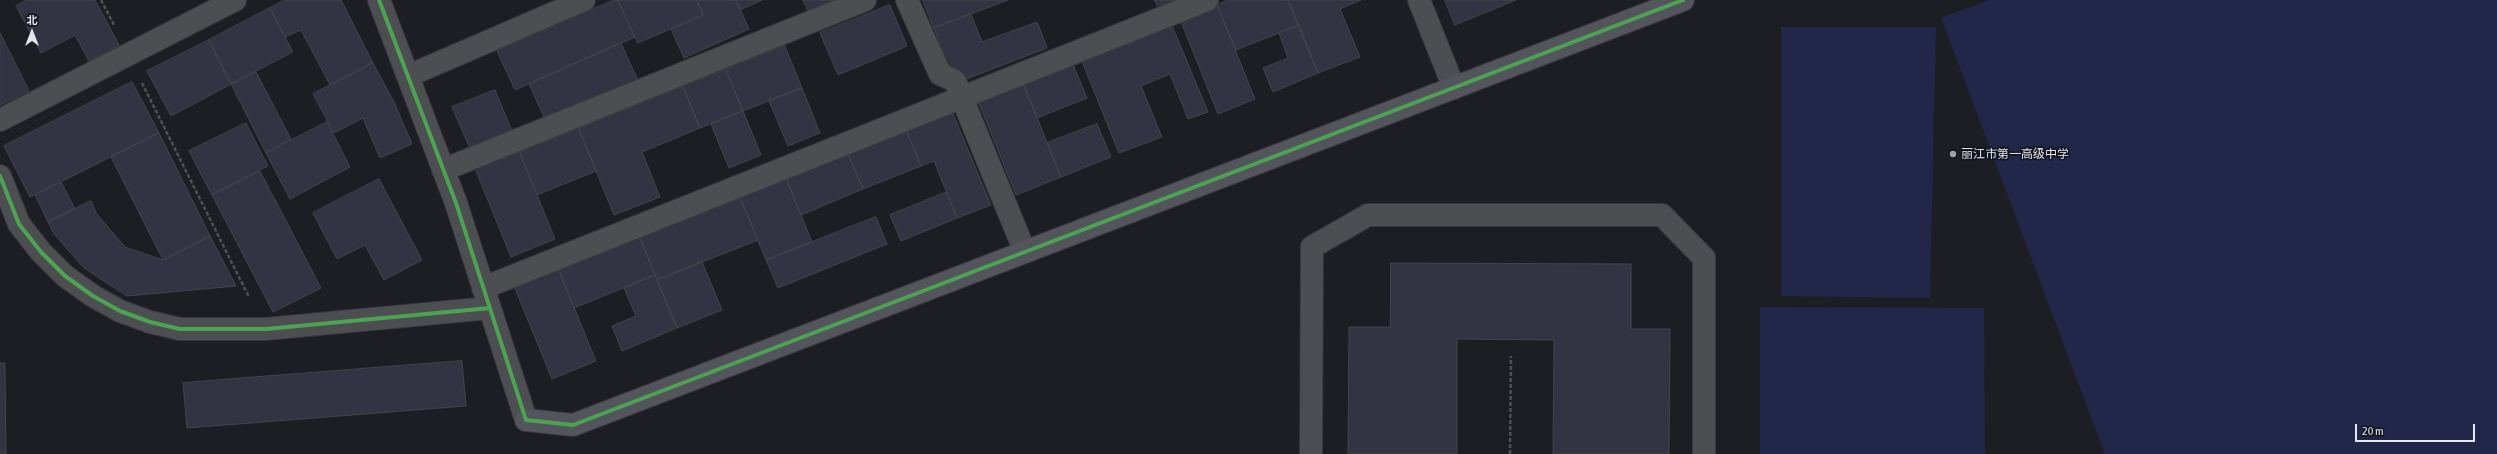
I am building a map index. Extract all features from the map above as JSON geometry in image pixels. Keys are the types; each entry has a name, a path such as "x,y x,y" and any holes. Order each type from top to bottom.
{"street":[{"path":"0,120 235,0"},
{"path":"378,0 443,170 487,298 526,420 573,425 1683,0"},
{"path":"408,76 584,0"},
{"path":"907,0 940,74 955,81 1025,252"},
{"path":"0,176 19,224 55,266 93,296 120,311 150,322 180,329 266,329 487,298 962,98 1207,0"},
{"path":"1420,0 1454,88"},
{"path":"443,170 854,2"},
{"path":"1311,454 1312,247 1368,214 1662,215 1704,258 1704,454"}],"path":[{"path":"101,0 266,329"},
{"path":"1510,454 1511,356"}],"shaded area":[{"path":"1989,0 2497,0 2497,454 2105,454 1941,18"},
{"path":"1781,27 1936,27 1930,298 1781,296"},
{"path":"1760,307 1984,308 1985,454 1760,454"}],"building":[{"path":"27,0 95,0 119,45 89,61 75,35 41,53 16,6"},
{"path":"285,0 341,0 373,63 330,85 301,30 285,37 270,8"},
{"path":"614,0 618,0 635,37 515,90 497,51"},
{"path":"618,0 697,0 703,15 638,43"},
{"path":"697,0 736,0 749,29 684,58 671,29 703,15"},
{"path":"736,0 762,0 740,10"},
{"path":"803,0 835,0 809,12"},
{"path":"923,0 1008,0 934,28"},
{"path":"1155,0 1177,0 1158,7"},
{"path":"1228,0 1288,0 1299,25 1236,50 1217,5"},
{"path":"1288,0 1361,0 1340,9 1360,57 1318,73"},
{"path":"1445,0 1516,0 1455,25"},
{"path":"890,5 907,46 838,75 820,33"},
{"path":"1217,5 1255,99 1218,114 1180,19"},
{"path":"270,8 293,52 231,84 209,40"},
{"path":"971,14 982,42 1037,22 1047,48 964,80 950,70 934,28"},
{"path":"1171,23 1208,112 1188,119 1170,74 1141,86 1162,137 1119,153 1081,59"},
{"path":"1299,25 1318,73 1273,92 1263,68 1288,58 1279,33"},
{"path":"0,33 29,91 0,105"},
{"path":"209,40 231,84 171,116 147,71"},
{"path":"621,43 640,85 548,126 529,84"},
{"path":"785,46 802,88 743,111 726,70"},
{"path":"1072,62 1087,98 1037,118 1023,83"},
{"path":"373,63 394,102 412,144 380,158 363,118 334,133 313,94"},
{"path":"726,70 743,111 700,128 683,87"},
{"path":"256,72 291,139 266,153 231,84"},
{"path":"132,82 159,133 30,197 4,146"},
{"path":"1023,83 1061,177 1016,195 978,101"},
{"path":"683,87 700,128 642,152 660,197 614,215 579,129"},
{"path":"802,88 820,133 788,146 769,101"},
{"path":"495,90 514,136 472,153 452,107"},
{"path":"951,109 991,205 957,218 934,161 921,166 905,127"},
{"path":"743,111 761,155 729,168 711,124"},
{"path":"327,122 350,167 290,199 266,153"},
{"path":"246,123 268,166 212,195 189,151"},
{"path":"1097,124 1111,157 1061,177 1047,143"},
{"path":"905,127 921,166 863,189 847,151"},
{"path":"579,129 596,171 537,195 520,153"},
{"path":"159,133 210,236 163,260 111,157"},
{"path":"847,151 863,189 801,215 785,176"},
{"path":"520,153 555,239 511,257 476,171"},
{"path":"260,171 321,288 273,312 212,195"},
{"path":"785,176 812,242 766,260 739,195"},
{"path":"379,179 422,260 384,280 365,245 337,259 313,213"},
{"path":"61,182 75,209 48,222 35,195"},
{"path":"947,192 957,218 901,241 890,215"},
{"path":"739,195 758,240 657,280 639,235"},
{"path":"91,201 96,213 125,247 163,260 210,236 236,286 127,296 84,268 54,234 48,222"},
{"path":"876,217 887,244 778,288 766,260"},
{"path":"639,235 655,275 574,308 558,268"},
{"path":"702,262 722,310 677,328 657,280"},
{"path":"1391,263 1631,264 1631,329 1670,329 1669,454 1553,454 1554,340 1457,339 1457,454 1348,454 1349,327 1390,327"},
{"path":"558,268 596,361 552,379 514,286"},
{"path":"655,275 677,328 622,351 612,326 636,316 624,288"},
{"path":"462,361 466,406 187,428 183,383"},
{"path":"0,363 5,363 6,454 0,454"}],"cycle path":[{"path":"379,0 456,203 526,420 573,425 1683,0"},
{"path":"0,176 19,224 41,252 65,276 93,296 120,311 150,322 180,329 266,329 490,308"}],"place":[{"name":"丽江市第一高级中学","path":"1953,154"}]}
